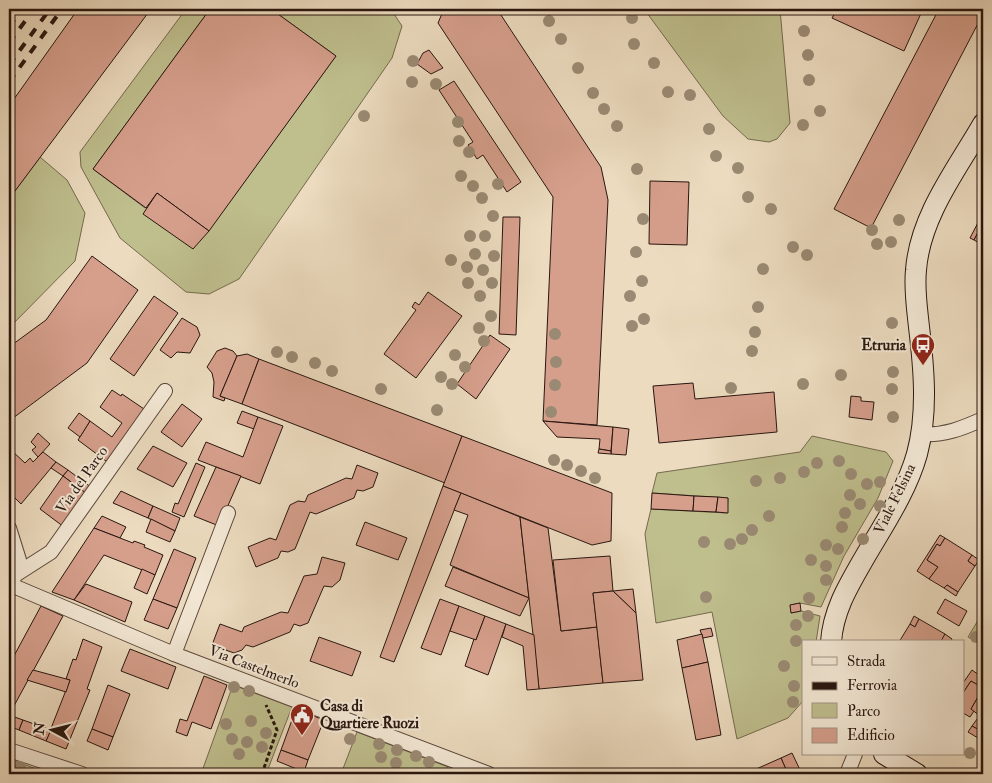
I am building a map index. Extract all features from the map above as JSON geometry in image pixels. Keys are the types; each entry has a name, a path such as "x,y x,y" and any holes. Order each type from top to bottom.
{"street":[{"name":"Viale Felsina","path":"831,640 834,619 844,594 897,502 911,471 921,434 924,402 923,366 915,287 919,251 927,222 983,124"},
{"name":"Via del Parco","path":"12,583 51,552 165,391"},
{"path":"921,434 934,435 946,433 983,419"},
{"path":"174,654 228,512"},
{"path":"9,528 19,560 12,583"},
{"name":"Via Castelmerlo","path":"12,583 174,654 489,774"},
{"path":"9,750 82,774"},
{"path":"847,774 854,756"},
{"path":"887,756 917,774"}],"path":[{"path":"255,685 277,730 262,774"}],"green space":[{"path":"186,9 210,9 93,169 145,208 157,193 209,230 336,56 271,9 386,9 392,11 402,26 392,58 239,279 209,294 186,292 120,238 81,167 80,152"},
{"path":"644,9 780,9 790,123 777,139 769,142 748,139 723,116"},
{"path":"40,157 67,180 85,213 75,261 9,328 9,199"},
{"path":"812,436 886,452 893,461 878,498 844,556 821,607 800,603 790,605 791,613 801,611 820,616 816,640 802,640 802,702 788,718 737,739 712,612 656,623 645,534 651,509 727,513 728,498 652,493 657,473 800,452"},
{"path":"983,612 983,646 968,637"},
{"path":"233,685 292,707 268,769 281,774 201,774"},
{"path":"357,732 448,767 446,774 341,774"},
{"path":"9,759 50,774 9,774"}],"building":[{"path":"78,9 151,9 9,199 9,106"},
{"path":"210,9 271,9 336,56 209,231 157,193 146,208 93,169"},
{"path":"444,9 497,9 601,167 608,200 597,425 543,421 553,197 438,23"},
{"path":"837,9 923,9 904,51 832,18"},
{"path":"939,9 983,9 983,14 871,228 834,209"},
{"path":"429,50 443,68 431,74 417,64 423,53"},
{"path":"454,81 521,182 507,192 483,155 477,159 468,145 473,142 439,90"},
{"path":"650,181 689,182 687,245 649,244"},
{"path":"157,193 209,231 193,249 143,214"},
{"path":"983,213 983,223 974,240 970,238"},
{"path":"503,217 520,217 516,335 499,334"},
{"path":"983,223 983,245 974,240"},
{"path":"92,256 138,290 87,363 9,421 9,347 46,320"},
{"path":"428,292 462,316 416,378 384,354 416,310 412,307 415,302 419,305"},
{"path":"154,296 178,313 134,376 110,359"},
{"path":"182,318 197,327 200,335 190,353 177,352 171,358 160,350"},
{"path":"490,335 510,349 476,399 457,384"},
{"path":"225,348 233,351 237,356 220,396 225,398 224,401 213,397 214,382 212,373 207,367 217,351"},
{"path":"247,354 259,359 242,404 220,396 237,356"},
{"path":"259,359 462,436 445,483 242,404"},
{"path":"693,383 695,399 774,392 777,432 659,443 653,386"},
{"path":"112,390 121,396 122,394 147,411 110,464 78,440 90,421 112,437 122,423 100,407"},
{"path":"851,396 861,397 861,401 874,402 872,420 849,417"},
{"path":"182,404 202,419 182,447 161,432"},
{"path":"242,411 258,417 254,429 237,423"},
{"path":"79,413 90,421 80,437 68,428"},
{"path":"258,417 283,426 260,484 198,460 206,442 243,457"},
{"path":"543,421 613,427 611,451 599,449 600,439 557,437"},
{"path":"613,427 629,429 626,455 611,454"},
{"path":"38,433 50,444 38,457 32,450 36,447 31,442"},
{"path":"462,436 612,493 611,541 592,545 443,486"},
{"path":"153,446 187,463 173,487 137,469"},
{"path":"599,449 611,451 611,454 598,453"},
{"path":"11,450 25,463 30,458 33,462 43,452 56,462 21,504 9,492 9,452"},
{"path":"56,462 68,470 63,476 51,468"},
{"path":"196,463 205,467 184,517 172,512 175,503 178,504"},
{"path":"357,465 378,473 373,487 363,491 357,490 354,498 316,514 310,512 295,549 288,552 281,551 278,558 256,567 248,547 270,538 276,540 290,505 298,501 305,502 308,495 346,478 352,479"},
{"path":"216,467 241,476 219,526 194,516"},
{"path":"68,470 92,488 87,494 63,476"},
{"path":"63,476 87,494 64,527 40,509"},
{"path":"443,486 461,493 394,662 380,657"},
{"path":"121,491 153,506 148,518 113,503"},
{"path":"461,493 520,517 529,598 450,565 468,515 454,510"},
{"path":"652,493 694,496 693,511 651,509"},
{"path":"694,496 718,497 716,512 693,511"},
{"path":"718,497 728,498 728,513 716,512"},
{"path":"153,506 180,518 175,531 148,518"},
{"path":"102,516 126,527 120,538 94,528"},
{"path":"520,517 548,528 561,631 597,627 603,683 539,689"},
{"path":"151,519 175,531 170,542 146,532"},
{"path":"365,522 407,538 398,560 356,545"},
{"path":"94,528 133,543 134,541 145,545 144,547 163,555 155,575 104,555 74,600 52,592"},
{"path":"940,535 945,538 940,546 937,544 927,560 938,567 929,579 917,571"},
{"path":"945,538 972,555 968,561 975,566 958,592 947,585 944,588 929,579 938,567 927,560 937,544 940,546"},
{"path":"174,549 196,558 177,608 153,599"},
{"path":"972,555 979,560 975,566 968,561"},
{"path":"610,556 613,591 593,593 597,627 561,631 553,560"},
{"path":"322,557 345,563 340,580 332,587 324,586 308,623 300,626 294,624 290,632 253,647 246,645 242,650 234,653 212,645 220,624 242,632 244,627 281,612 288,613 304,576 317,574"},
{"path":"453,567 529,598 520,616 445,586"},
{"path":"142,569 155,575 147,594 134,588"},
{"path":"86,584 132,602 125,622 74,600"},
{"path":"947,585 958,592 956,596 944,588"},
{"path":"633,589 636,613 613,591"},
{"path":"613,591 636,613 643,680 603,683 593,593"},
{"path":"153,599 177,608 168,629 144,620"},
{"path":"440,599 459,606 441,655 421,648"},
{"path":"945,599 967,611 959,626 937,613"},
{"path":"800,603 801,611 791,613 790,605"},
{"path":"41,606 63,616 9,715 9,665"},
{"path":"459,606 485,616 476,640 450,631"},
{"path":"485,616 506,624 488,675 465,666 474,639 476,640"},
{"path":"914,616 919,619 915,627 910,624"},
{"path":"919,619 945,634 943,640 900,640 910,624 915,627"},
{"path":"506,624 534,635 539,689 527,690 523,646 502,637"},
{"path":"711,628 713,636 703,638 700,630"},
{"path":"702,634 708,662 682,668 677,640"},
{"path":"945,634 952,639 952,640 942,640"},
{"path":"319,637 361,652 352,676 310,661"},
{"path":"83,639 102,647 87,689 90,690 66,749 46,741 70,680 66,679 73,659 76,660"},
{"path":"130,649 176,667 168,689 121,671"},
{"path":"708,662 721,735 696,740 682,668"},
{"path":"33,670 70,680 66,692 27,680"},
{"path":"972,670 983,678 983,688 971,681 964,692 964,682"},
{"path":"204,676 227,685 211,729 192,722 187,736 176,732 180,719 187,721"},
{"path":"971,681 983,688 971,709 974,711 970,717 964,714 964,692"},
{"path":"108,685 130,694 113,737 92,729"},
{"path":"978,697 983,700 983,711 980,716 971,709"},
{"path":"296,709 324,720 308,760 281,750"},
{"path":"983,711 983,732 972,726"},
{"path":"9,715 23,720 19,730 9,726"},
{"path":"23,720 51,730 46,741 19,730"},
{"path":"972,726 983,732 983,741 968,732"},
{"path":"92,729 113,737 108,750 87,741"},
{"path":"281,750 308,760 304,772 277,761"},
{"path":"792,753 802,774 788,774 781,758"},
{"path":"781,758 788,774 745,774"}],"railway":[{"path":"9,27 22,9"},
{"path":"9,43 34,9"},
{"path":"9,65 50,9"},
{"path":"9,82 62,9"}],"place":[{"name":"Etruria","path":"923,366"},
{"name":"Casa di Quartiere Ruozi","path":"302,736"}]}
